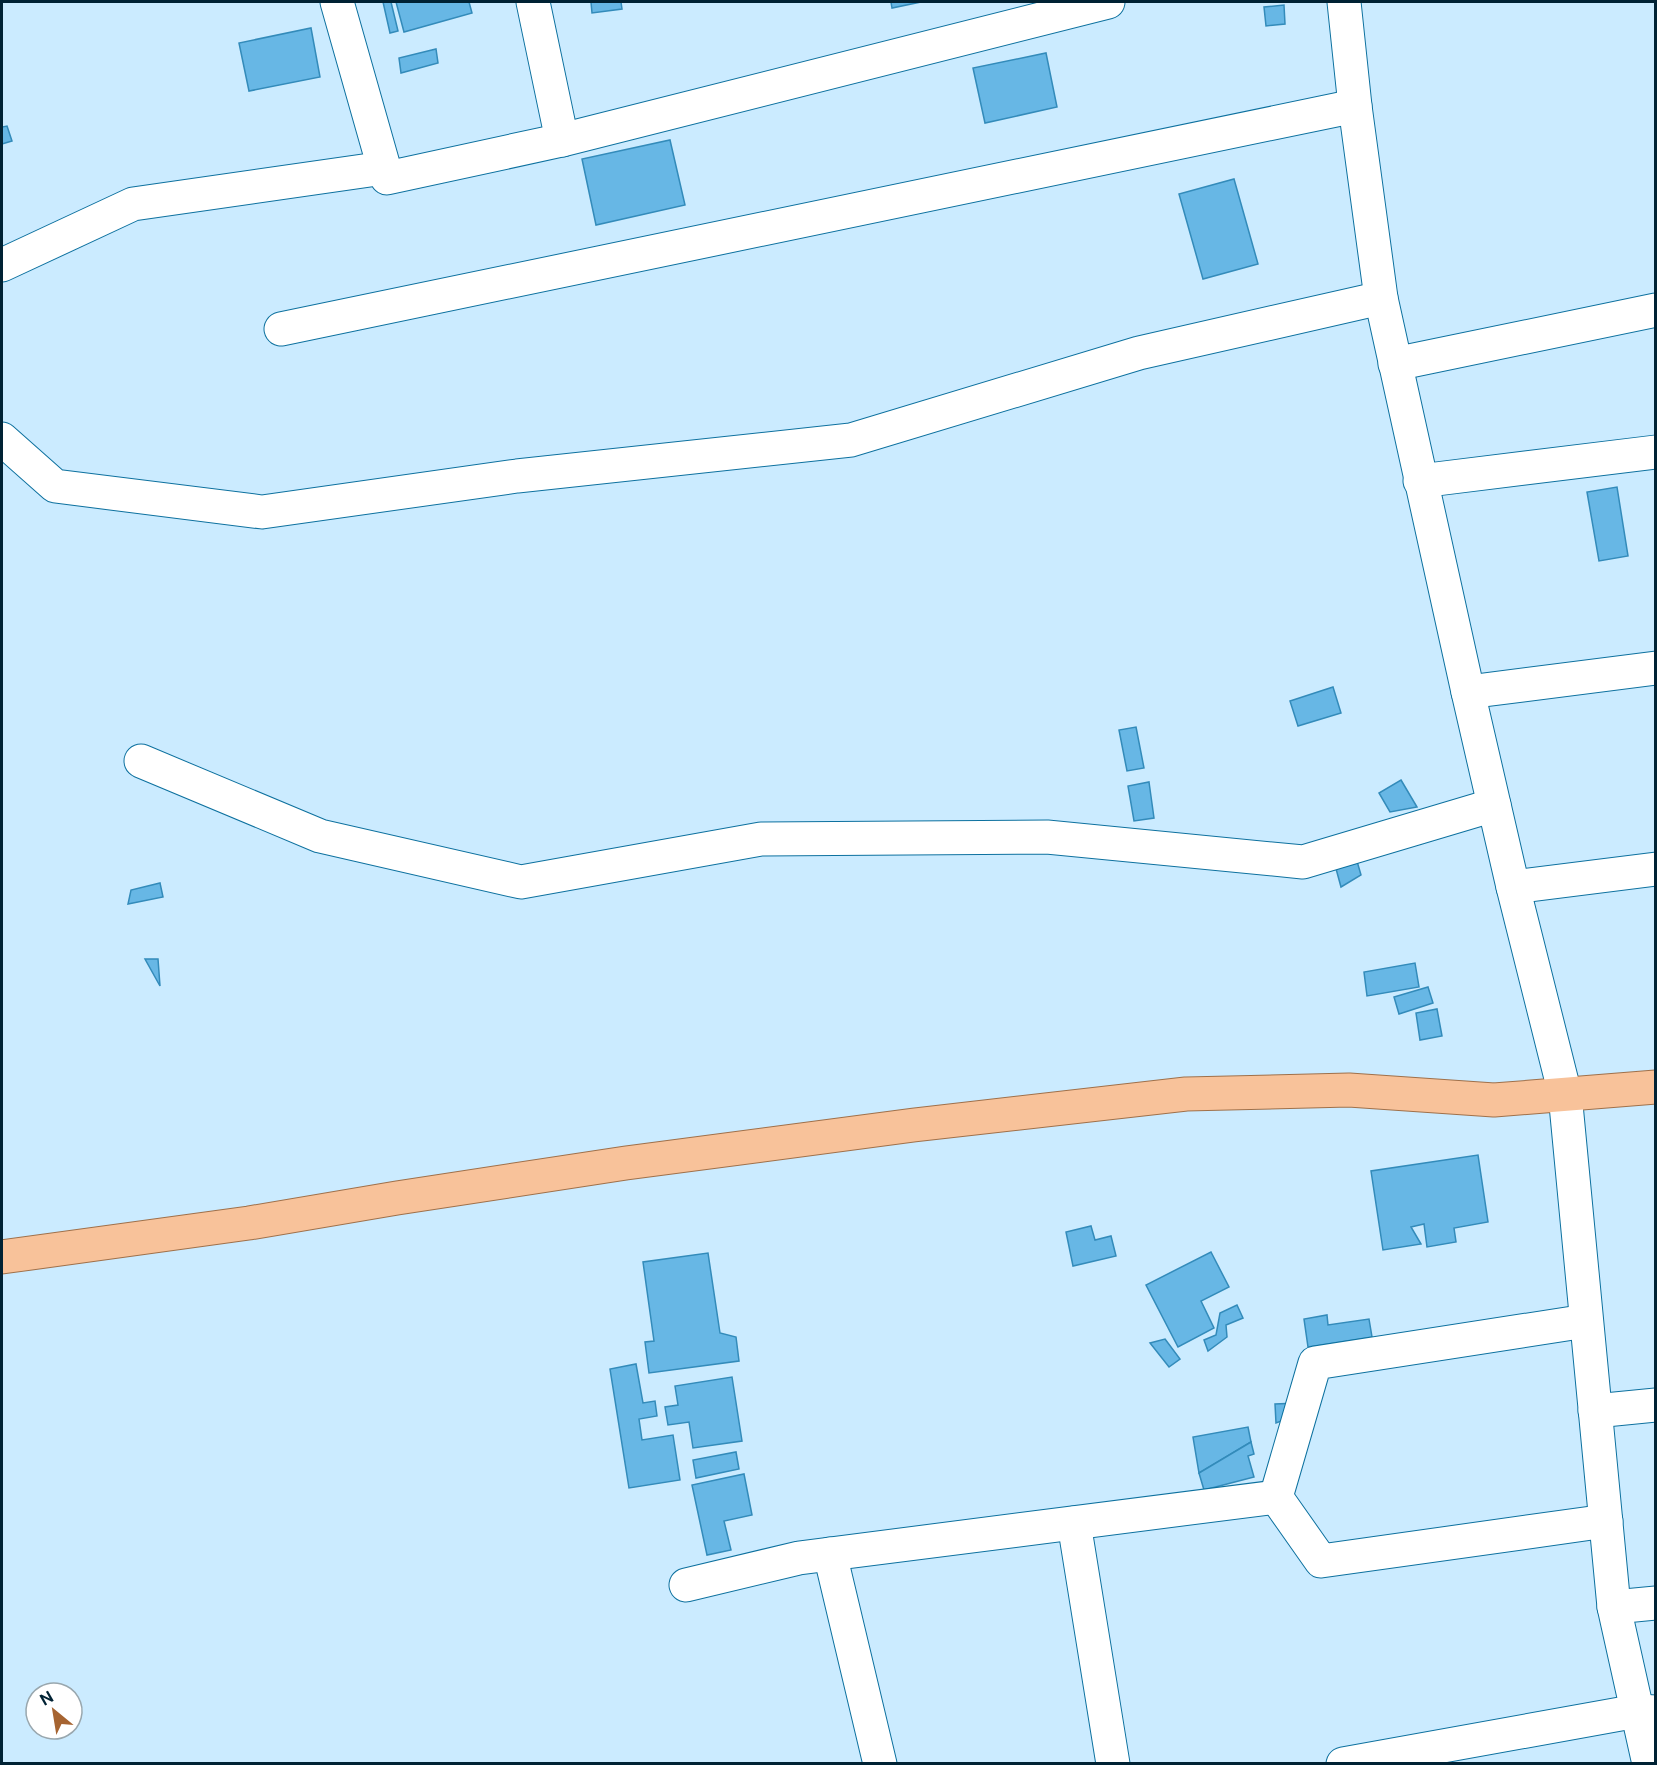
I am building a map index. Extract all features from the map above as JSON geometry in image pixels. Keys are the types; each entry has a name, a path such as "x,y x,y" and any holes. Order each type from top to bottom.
{"main road":[{"path":"2,1257 249,1223 626,1163 914,1125 1186,1094 1349,1090 1494,1100 1656,1087"}],"street":[{"path":"338,2 387,178 562,140 1108,2"},
{"path":"533,2 562,140"},
{"path":"1344,2 1355,106 1381,298 1494,805 1565,1094 1614,1607 1646,1712 1649,1764"},
{"path":"281,329 1355,106"},
{"path":"2,265 133,204 384,168"},
{"path":"2,439 55,486 262,512 517,476 851,440 1139,353 1381,298"},
{"path":"1395,364 1656,310"},
{"path":"1420,481 1656,452"},
{"path":"1468,692 1656,668"},
{"path":"141,761 320,836 521,882 761,839 1047,837 1303,862 1494,805"},
{"path":"1513,887 1656,869"},
{"path":"1276,1497 1315,1363 1586,1321"},
{"path":"1595,1411 1656,1405"},
{"path":"1276,1497 1321,1561 1606,1521"},
{"path":"686,1585 799,1558 1276,1497"},
{"path":"1074,1523 1113,1764"},
{"path":"830,1554 880,1764"},
{"path":"1614,1607 1656,1603"},
{"path":"1343,1764 1646,1712"}],"building":[{"path":"383,2 391,2 398,31 390,33"},
{"path":"396,2 469,2 472,13 404,32"},
{"path":"591,2 621,2 622,9 592,13"},
{"path":"891,2 921,2 892,8"},
{"path":"1284,5 1285,24 1266,26 1264,7"},
{"path":"311,28 320,77 249,91 239,43"},
{"path":"436,49 438,63 401,73 399,58"},
{"path":"1046,53 1057,107 985,123 973,68"},
{"path":"7,126 12,141 2,144 2,127"},
{"path":"670,140 685,205 596,225 582,159"},
{"path":"1234,179 1258,264 1203,279 1179,194"},
{"path":"1617,487 1628,556 1599,561 1587,492"},
{"path":"1333,687 1341,713 1298,726 1290,701"},
{"path":"1136,727 1144,768 1127,771 1119,730"},
{"path":"1401,780 1417,807 1390,812 1379,793"},
{"path":"1149,782 1154,818 1134,821 1128,786"},
{"path":"1350,837 1361,875 1341,887 1329,843"},
{"path":"160,883 163,897 128,904 131,890"},
{"path":"145,959 158,959 160,986"},
{"path":"1415,963 1419,987 1367,996 1364,972"},
{"path":"1428,987 1433,1003 1399,1014 1394,997"},
{"path":"1437,1009 1442,1036 1420,1040 1416,1013"},
{"path":"1478,1155 1488,1222 1454,1228 1456,1242 1427,1247 1424,1224 1411,1227 1421,1244 1383,1250 1371,1171"},
{"path":"1091,1226 1095,1240 1111,1236 1116,1256 1073,1266 1066,1232"},
{"path":"1211,1252 1229,1287 1201,1301 1214,1328 1178,1347 1146,1285"},
{"path":"708,1253 720,1333 736,1337 739,1361 649,1373 645,1342 654,1341 643,1262"},
{"path":"1237,1305 1243,1318 1226,1325 1227,1337 1208,1351 1204,1340 1216,1335 1220,1313"},
{"path":"1327,1315 1328,1325 1369,1319 1372,1337 1308,1347 1304,1319"},
{"path":"1165,1339 1180,1359 1169,1367 1150,1343"},
{"path":"636,1364 643,1403 655,1401 657,1416 639,1419 642,1440 673,1435 680,1480 629,1488 610,1369"},
{"path":"732,1377 742,1441 693,1448 689,1422 668,1425 665,1407 678,1405 675,1386"},
{"path":"1298,1403 1295,1416 1276,1423 1275,1404"},
{"path":"1248,1427 1251,1442 1199,1473 1193,1437"},
{"path":"1251,1442 1254,1454 1248,1456 1254,1477 1204,1490 1199,1473"},
{"path":"736,1452 739,1469 696,1478 693,1460"},
{"path":"744,1474 752,1515 724,1521 731,1550 707,1555 692,1485"}]}
